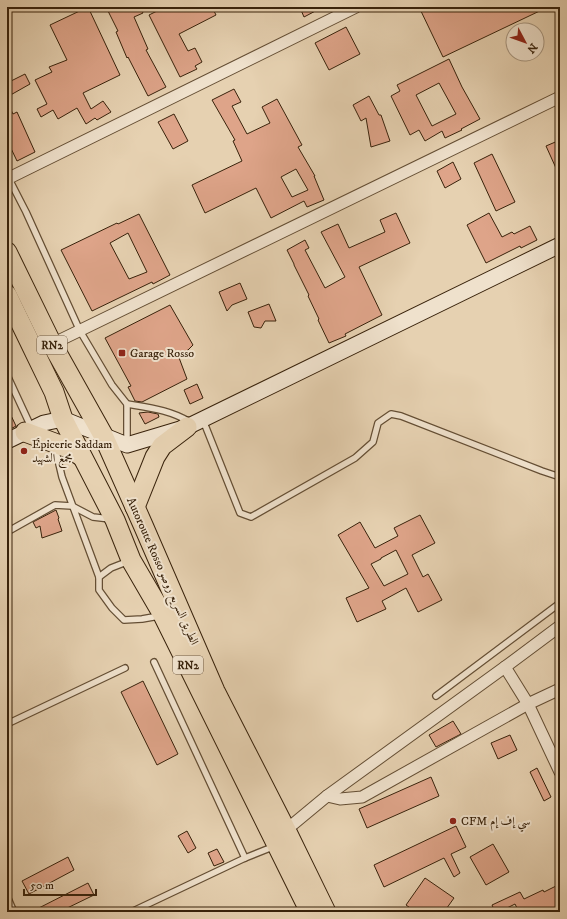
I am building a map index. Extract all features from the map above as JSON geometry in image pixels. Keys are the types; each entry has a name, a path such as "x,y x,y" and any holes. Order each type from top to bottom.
{"highway":[{"name":"Autoroute Rosso الطريق السريع روصو","path":"7,252 52,344 103,435 215,691 282,838 310,912"},
{"name":"Autoroute Rosso الطريق السريع روصو","path":"7,295 54,392 63,419 115,520 131,560 164,614 282,838 326,912"},
{"path":"135,507 155,457 162,446 194,424"},
{"path":"29,431 68,448 81,456"}],"main road":[{"path":"7,441 44,423 63,419 127,445 194,424 560,245"}],"street":[{"path":"8,177 344,10 356,7"},
{"path":"52,344 560,98"},
{"path":"282,838 327,796 560,626"},
{"path":"505,667 528,704 560,772"},
{"path":"327,796 340,799 362,797 528,704 560,689"}],"lane":[{"path":"8,177 26,212 80,331 112,385 127,404 127,445"},
{"path":"7,375 29,431"},
{"path":"127,404 160,409 194,424 240,513 251,517 355,458 373,442 378,423 391,414 401,416 542,471 560,476"},
{"path":"54,442 62,477 99,577 99,590 112,608 124,620 142,619 164,614"},
{"path":"7,532 55,505 72,506 93,517 115,520"},
{"path":"99,577 111,568 131,560"},
{"path":"436,696 560,603"},
{"path":"154,662 246,858"},
{"path":"7,724 124,668"},
{"path":"131,912 246,858 282,838"},
{"path":"7,896 14,912"}],"building":[{"path":"88,7 120,75 83,93 91,109 103,101 111,112 97,120 95,118 86,124 77,108 58,119 53,110 41,117 37,109 47,104 35,80 52,72 49,67 67,60 50,25"},
{"path":"112,7 140,7 143,13 134,17 148,49 146,50 166,87 148,96 128,57 127,58 116,32 118,31 107,9"},
{"path":"165,7 212,7 216,15 179,34 188,51 195,48 202,62 195,66 197,69 180,77 149,15"},
{"path":"306,7 323,7 304,17 301,10"},
{"path":"419,7 548,7 516,22 505,22 505,27 443,57"},
{"path":"346,27 360,54 329,70 315,43"},
{"path":"449,59 462,87 480,119 445,138 442,131 425,141 419,130 410,135 391,96 400,91 397,85","holes":["439,83 456,114 432,126 416,95"]},
{"path":"25,74 30,84 7,97 7,83"},
{"path":"234,89 241,102 232,106 247,134 270,123 262,107 277,99 302,145 298,147 315,176 324,200 307,207 304,201 271,218 256,188 205,213 192,185 242,161 233,141 235,140 212,100","holes":["296,169 308,190 292,197 281,177"]},
{"path":"369,96 379,115 381,115 390,141 371,147 366,118 361,121 353,105"},
{"path":"7,102 13,114 17,112 35,152 17,161 7,140"},
{"path":"174,114 188,141 173,149 158,122"},
{"path":"560,140 560,177 546,146"},
{"path":"492,154 515,202 496,211 474,163"},
{"path":"453,162 461,179 445,188 437,171"},
{"path":"396,213 410,243 359,267 382,315 345,334 346,336 329,343 308,296 309,295 287,250 305,240 309,248 305,250 325,288 345,277 321,232 338,224 349,248 385,232 380,220"},
{"path":"489,213 502,237 512,232 514,234 530,226 537,240 521,248 520,246 486,263 467,225"},
{"path":"139,214 170,275 92,311 61,250 117,223 118,224","holes":["128,233 147,272 129,279 110,243"]},
{"path":"240,283 247,299 232,305 227,311 219,292"},
{"path":"269,304 276,321 265,321 261,328 254,327 248,312"},
{"path":"170,305 193,345 188,350 178,355 187,379 142,402 135,401 128,387 131,386 105,338"},
{"path":"197,384 203,398 190,404 184,390"},
{"path":"7,407 16,426 7,431"},
{"path":"148,412 158,414 159,417 145,424 139,413"},
{"path":"56,510 62,531 42,538 40,526 36,528 33,522"},
{"path":"420,515 435,543 412,555 423,577 428,574 442,600 418,612 406,588 382,601 386,609 357,622 346,598 369,588 338,535 360,522 375,548 398,536 394,528","holes":["396,550 408,574 384,586 371,564"]},
{"path":"143,681 178,754 157,765 121,692"},
{"path":"453,721 461,734 436,747 429,735"},
{"path":"510,735 517,750 498,759 491,743"},
{"path":"537,768 551,797 544,801 530,772"},
{"path":"431,777 439,796 367,828 359,809"},
{"path":"456,826 466,847 451,854 460,873 454,877 444,858 384,887 374,865"},
{"path":"187,831 196,848 188,853 178,836"},
{"path":"493,844 509,872 486,885 470,857"},
{"path":"217,849 224,862 214,866 208,853"},
{"path":"68,857 74,870 29,894 22,881"},
{"path":"425,878 454,898 444,912 416,912 406,905"},
{"path":"88,883 94,895 59,912 31,912"},
{"path":"560,884 560,912 519,912 515,904 499,912 495,912 492,905 520,892 524,899 543,890 544,892"}],"place":[{"name":"Garage Rosso","path":"122,353"},
{"name":"Épicerie Saddam مجمع الشهيد","path":"24,451"},
{"name":"CFM سي إف إم","path":"453,821"}]}
